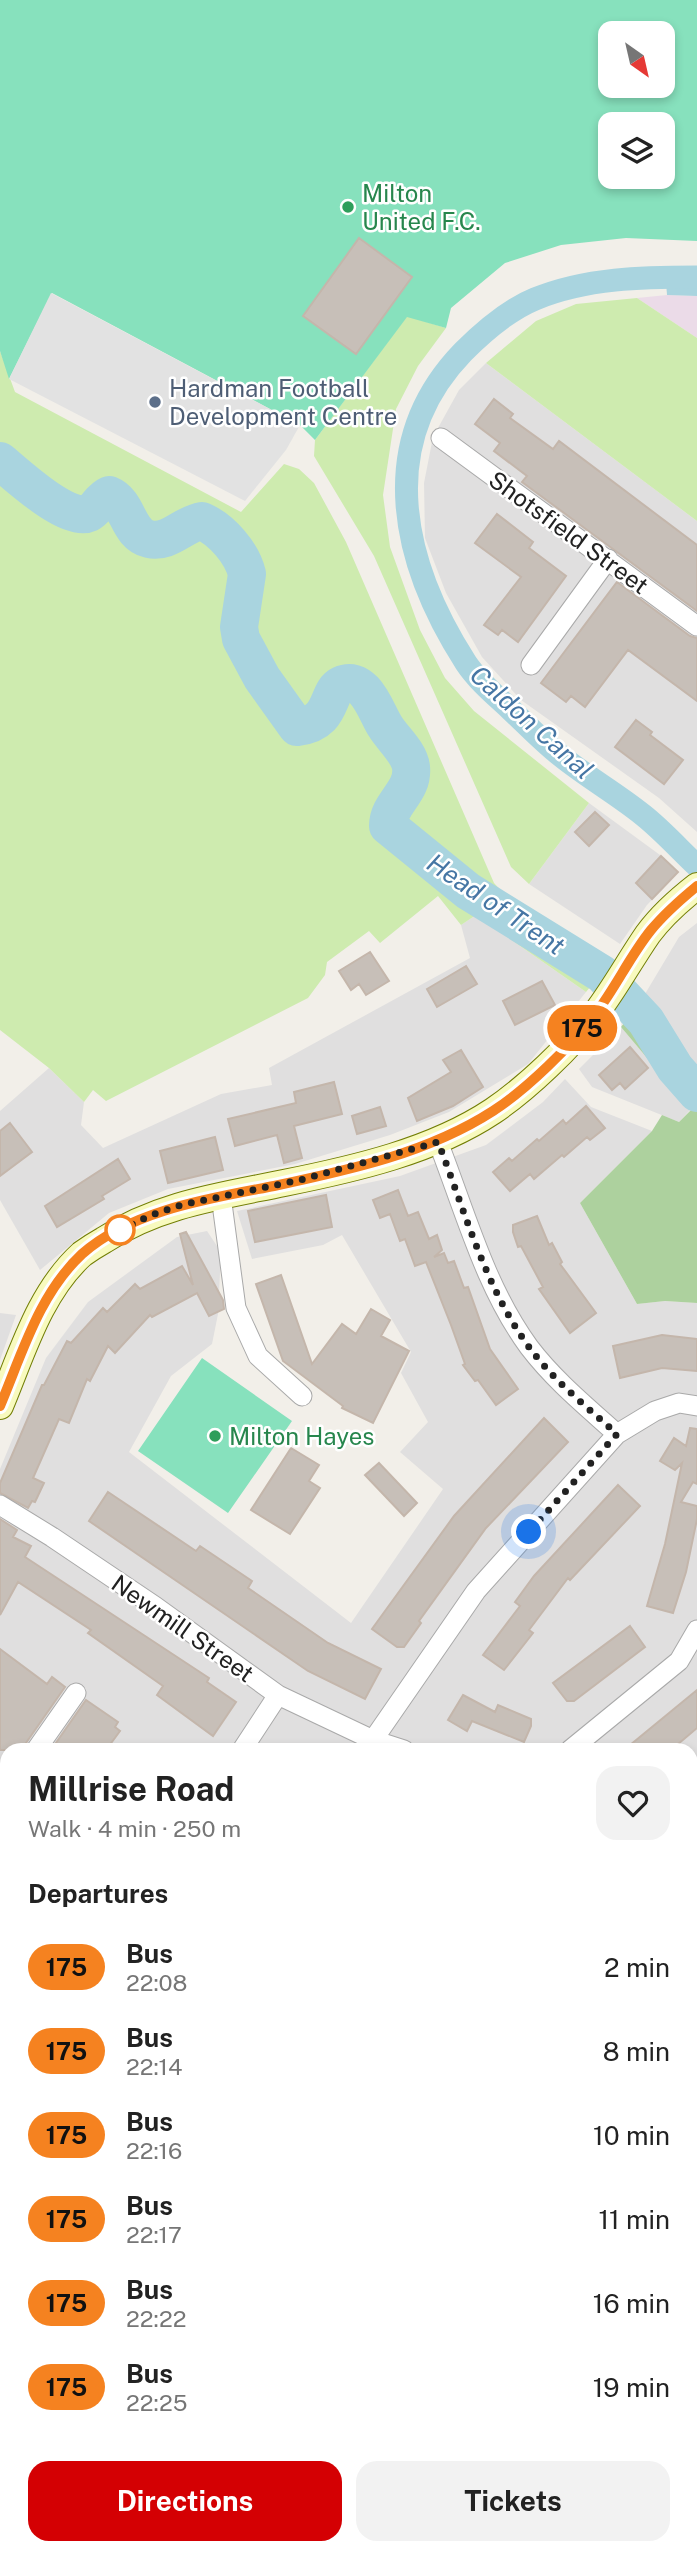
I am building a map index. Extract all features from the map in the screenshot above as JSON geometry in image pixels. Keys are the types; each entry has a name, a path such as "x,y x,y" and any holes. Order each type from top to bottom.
{"street":[{"name":"Shotsfield Street","path":"441,438 697,626"},
{"path":"531,664 608,559"},
{"path":"0,1406 49,1295 83,1254 115,1233 149,1216 181,1205 300,1180 438,1142 464,1129 496,1109 529,1083 594,1016 650,932 673,905 697,886"},
{"path":"438,1142 497,1298 530,1348 557,1378 617,1434"},
{"path":"221,1196 236,1308 258,1356 302,1396"},
{"path":"373,1740 476,1591 617,1434 655,1410 680,1403 697,1406"},
{"name":"Newmill Street","path":"0,1504 156,1608 278,1695 382,1743"},
{"path":"579,1743 679,1661 697,1630"},
{"path":"41,1743 76,1693"},
{"path":"247,1743 278,1695"}],"shaded area":[{"name":"Hardman Football Development Centre","path":"51,293 300,425 286,450 245,501 9,379"},
{"path":"697,296 697,338 637,298"},
{"path":"486,363 697,521 697,832 659,798 521,700 482,657 446,593 425,538 424,483 433,437 459,390"},
{"path":"589,803 660,855 678,872 647,905 620,944 529,884"},
{"path":"476,915 586,992 528,1064 449,1112 390,1135 295,1164 168,1189 109,1213 40,1270 0,1200 0,1111 49,1068 84,1102 81,1125 103,1148 221,1094 272,1085 269,1068 470,958 461,925"},
{"path":"697,923 697,1070 642,999 679,937"},
{"path":"621,1027 691,1109 679,1122 592,1087 579,1069"},
{"path":"565,1079 591,1107 652,1131 580,1203 637,1304 665,1301 697,1303 697,1743 0,1743 0,1469 46,1358 88,1302 177,1237 207,1231 221,1252 218,1314 212,1344 171,1376 129,1452 351,1623 443,1489 400,1452 428,1422 401,1373 411,1352 342,1235 323,1245 252,1259 237,1211 400,1176 486,1145 543,1102"},
{"path":"0,1313 16,1315 0,1360"}],"green space":[{"name":"Milton United F.C.","path":"0,0 697,0 697,241 626,238 561,245 505,263 451,308 446,328 407,317 315,440 300,425 52,293 9,379 0,351"},
{"path":"637,298 697,338 697,521 486,363 536,321 576,304"},
{"path":"407,316 446,328 418,366 396,409 383,495 390,547 420,630 445,678 474,711 589,803 529,884 511,867 374,556 314,456 315,440"},
{"path":"0,351 15,392 241,512 284,464 299,469 314,483 346,542 494,883 521,912 609,964 586,992 476,915 461,925 438,896 380,943 369,931 327,962 325,975 308,998 106,1101 93,1090 84,1102 49,1068 0,1030"},
{"path":"642,999 697,1070 697,1303 665,1301 637,1304 580,1203 652,1131 662,1115 679,1122 691,1110 621,1027"},
{"name":"Milton Hayes","path":"202,1358 292,1421 228,1513 138,1451"}],"water":[{"path":"665,267 697,267 697,296 667,295"}],"building":[{"path":"359,238 412,277 356,354 303,316"},
{"path":"494,399 513,414 510,418 553,449 559,441 697,545 697,611 522,482 527,476 494,451 500,443 475,424"},
{"path":"497,514 533,542 529,548 566,576 518,642 502,630 498,635 484,625 521,577 475,543"},
{"path":"617,582 690,636 697,638 697,701 628,650 585,707 571,696 566,702 541,683"},
{"path":"636,720 652,732 650,735 683,760 664,784 615,747"},
{"path":"595,812 609,825 589,846 575,832"},
{"path":"661,856 678,872 652,899 636,883"},
{"path":"370,952 389,981 366,995 359,984 351,990 339,971"},
{"path":"466,966 477,984 437,1007 427,989"},
{"path":"542,981 555,1005 515,1025 503,1001"},
{"path":"630,1047 648,1068 625,1089 620,1083 612,1090 599,1075"},
{"path":"461,1050 483,1087 453,1106 417,1121 408,1098 451,1072 443,1060"},
{"path":"334,1082 342,1114 294,1126 302,1158 284,1163 277,1135 235,1146 228,1119 296,1103 294,1092"},
{"path":"586,1106 605,1128 590,1140 587,1137 534,1179 530,1174 510,1191 493,1172 509,1158 512,1161 537,1139 539,1141 563,1120 566,1124"},
{"path":"380,1107 386,1126 357,1134 352,1116"},
{"path":"10,1123 32,1152 0,1176 0,1131"},
{"path":"215,1137 223,1170 168,1183 160,1151"},
{"path":"118,1159 130,1179 102,1196 104,1199 57,1227 45,1206"},
{"path":"398,1190 408,1216 418,1212 429,1239 437,1235 442,1250 434,1257 444,1253 448,1263 454,1261 464,1288 468,1287 490,1349 518,1389 496,1405 463,1365 465,1364 451,1325 426,1262 415,1266 405,1239 400,1241 390,1214 380,1218 373,1200"},
{"path":"326,1195 332,1227 255,1242 248,1211"},
{"path":"537,1216 549,1245 552,1243 562,1262 560,1264 596,1313 570,1333 539,1289 543,1287 521,1246 518,1247 513,1232 513,1225"},
{"path":"186,1232 223,1300 224,1309 209,1316 197,1293 152,1317 150,1315 115,1353 108,1346 90,1381 87,1379 69,1423 59,1419 33,1478 44,1483 35,1502 32,1501 28,1508 0,1493 0,1483 42,1385 67,1341 71,1343 103,1308 107,1312 135,1284 140,1289 182,1266 193,1285 180,1234"},
{"path":"281,1275 312,1364 342,1324 356,1334 371,1309 390,1320 381,1336 409,1351 373,1423 342,1408 343,1406 283,1361 256,1284"},
{"path":"662,1335 697,1339 697,1371 662,1368 620,1378 613,1346"},
{"path":"544,1418 568,1442 486,1528 419,1621 421,1623 404,1647 397,1647 372,1629 454,1516"},
{"path":"690,1428 697,1429 697,1484 693,1482 681,1502 697,1506 697,1519 686,1572 673,1613 647,1606 665,1544 682,1463 675,1470 660,1461 674,1438 686,1446"},
{"path":"291,1448 319,1465 309,1481 320,1488 290,1534 251,1510"},
{"path":"379,1463 417,1503 404,1516 365,1475"},
{"path":"618,1485 640,1506 570,1580 568,1578 529,1630 533,1633 504,1670 483,1655 520,1606 515,1602 534,1576"},
{"path":"108,1492 196,1551 200,1546 252,1581 248,1588 328,1643 381,1669 365,1699 308,1671 89,1521"},
{"path":"0,1519 17,1530 13,1537 31,1546 25,1557 209,1678 207,1682 236,1702 213,1736 157,1695 163,1686 88,1633 91,1630 18,1582 0,1615"},
{"path":"630,1626 645,1647 574,1701 567,1701 553,1683"},
{"path":"0,1649 47,1684 52,1677 65,1687 26,1743 0,1743"},
{"path":"697,1690 697,1728 679,1743 633,1743"},
{"path":"463,1695 495,1712 498,1705 531,1719 524,1742 472,1721 467,1731 448,1720"},
{"path":"86,1700 118,1722 115,1727 120,1731 111,1743 56,1743"}],"waterway":[{"name":"Caldon Canal","path":"697,277 635,278 554,292 515,309 479,336 435,388 417,426 408,465 407,506 414,546 426,586 444,625 471,670 548,745 643,815 697,866"},
{"name":"Head of Trent","path":"0,461 43,496 68,511 89,513 109,495 121,505 136,531 149,539 163,539 202,521 224,536 241,558 247,574 239,627 241,639 262,678 297,727 317,720 341,685 349,683 363,689 410,761 409,784 392,811 388,826 468,891 602,974 646,1021 675,1068 697,1093"}],"bus line":[{"name":"175","path":"0,1406 49,1295 83,1254 115,1233 149,1216 181,1205 358,1165 438,1142 464,1129 496,1109 529,1083 594,1016 650,932 673,905 697,886"}],"place":[{"name":"Milton United F.C.","path":"348,207"},
{"name":"Hardman Football Development Centre","path":"155,402"},
{"name":"Milton Hayes","path":"215,1436"}],"route":[{"path":"120,1230 115,1233 149,1216 181,1205 300,1180 438,1142 497,1298 530,1348 557,1378 617,1434 529,1532"}]}
